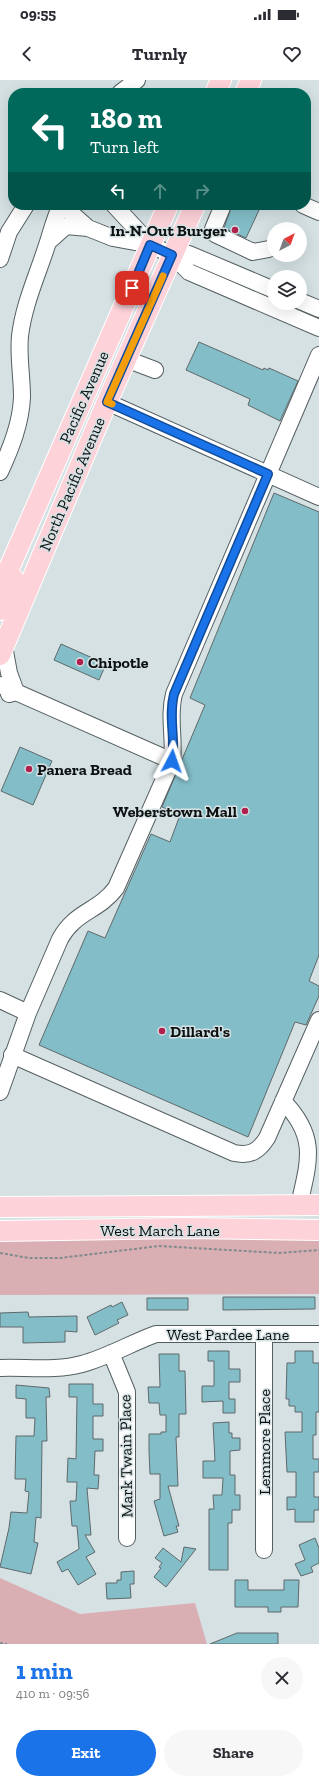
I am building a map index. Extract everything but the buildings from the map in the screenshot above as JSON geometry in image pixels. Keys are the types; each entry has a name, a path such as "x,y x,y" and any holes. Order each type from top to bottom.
{"main road":[{"name":"Pacific Avenue","path":"0,589 166,210"},
{"name":"North Pacific Avenue","path":"2,650 107,402 193,210"},
{"path":"0,610 14,576 11,563"},
{"name":"West March Lane","path":"0,1207 319,1205"},
{"name":"West March Lane","path":"0,1231 184,1228 319,1230"}],"street":[{"path":"127,88 137,80"},
{"path":"0,259 9,232 23,210"},
{"path":"0,472 11,447 20,416 22,396 20,338 22,320 31,289 48,242 54,219 58,210"},
{"path":"71,210 71,213 88,228"},
{"path":"118,210 150,245"},
{"path":"221,210 213,229 215,234 253,252 267,249"},
{"path":"48,242 66,226 88,228 113,238 150,245 172,255 189,272 319,328"},
{"path":"172,255 189,254 267,287"},
{"path":"307,304 319,309"},
{"path":"0,1092 28,1013 66,928 76,918 108,899 116,888 172,761 174,744 170,723 174,694 319,355"},
{"path":"126,359 155,370"},
{"path":"107,402 319,497"},
{"path":"2,650 16,692"},
{"path":"0,685 172,761"},
{"path":"0,697 16,692"},
{"path":"0,1000 28,1013"},
{"path":"12,1055 234,1153 243,1155 252,1154 261,1147 267,1138 319,1020"},
{"path":"284,1101 297,1115 300,1121 305,1132 309,1154 299,1205"},
{"name":"West Pardee Lane","path":"0,1368 63,1367 81,1364 156,1334 319,1334"},
{"name":"Lemmore Place","path":"264,1334 264,1550"},
{"name":"Mark Twain Place","path":"110,1353 127,1392 127,1538"}],"path":[{"path":"0,1253 29,1258 60,1258 159,1246 279,1253 319,1250"},
{"path":"0,1643 7,1644"}],"shaded area":[{"path":"319,1238 319,1294 0,1295 0,1240"},
{"path":"0,1578 80,1614 195,1603 207,1644 0,1644"}],"slow traffic":[{"path":"112,404 107,402 163,276"}],"place":[{"name":"In-N-Out Burger","path":"235,230"},
{"name":"Chipotle","path":"80,662"},
{"name":"Panera Bread","path":"29,769"},
{"name":"Weberstown Mall","path":"245,811"},
{"name":"Dillard's","path":"162,1031"}],"route":[{"path":"132,288 150,245 172,255 107,402 268,474 174,694 171,703 170,723 174,744 172,761"}]}
